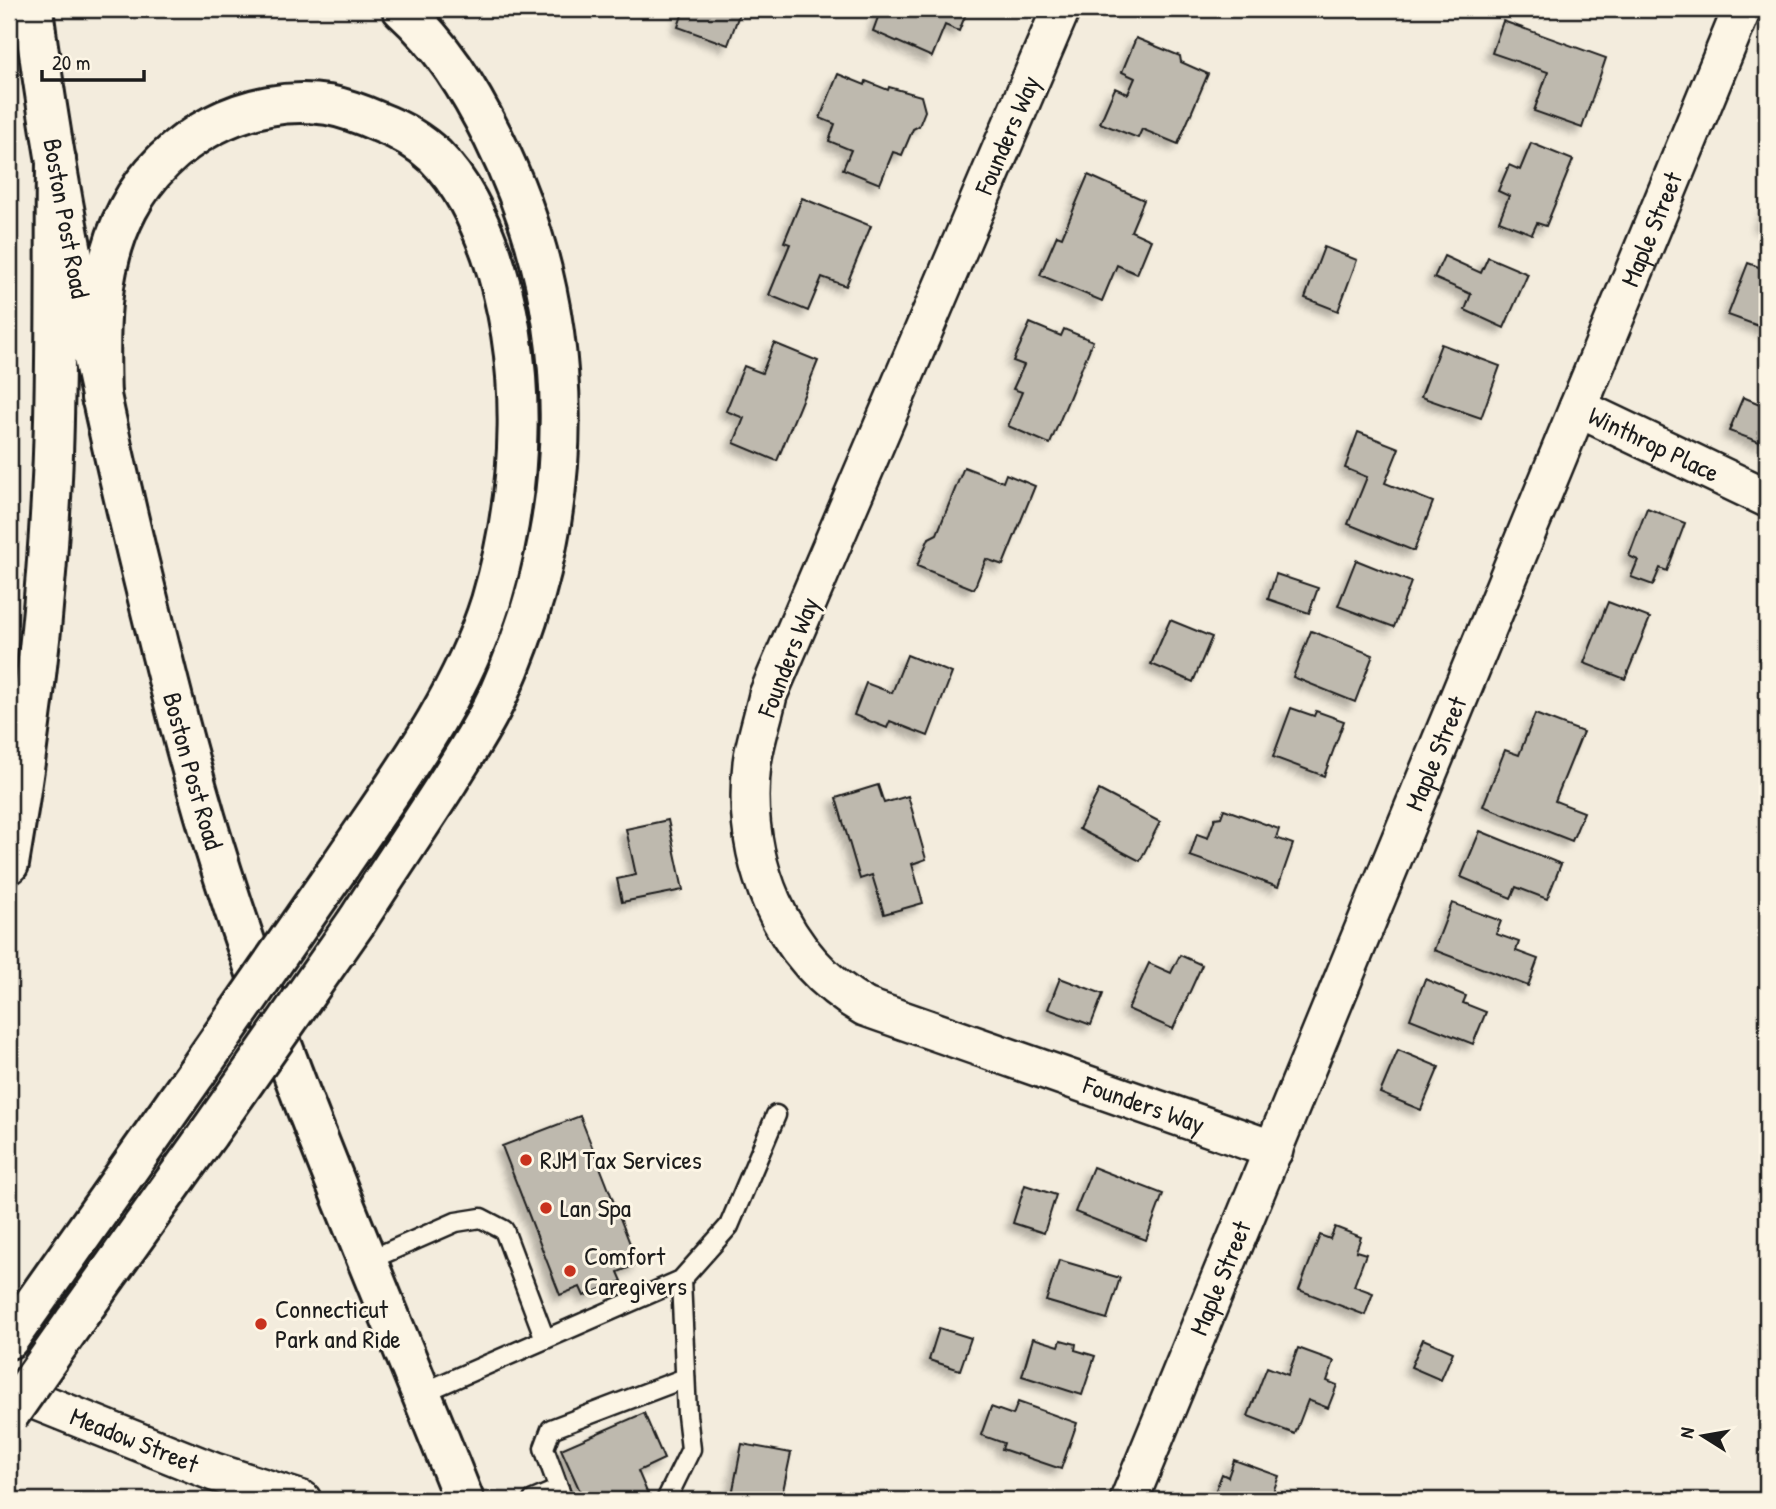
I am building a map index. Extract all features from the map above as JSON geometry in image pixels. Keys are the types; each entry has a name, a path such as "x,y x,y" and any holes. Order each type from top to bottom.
{"main road":[{"name":"Boston Post Road","path":"33,9 77,285 101,398 188,757 223,874 305,1105 464,1500"},
{"path":"9,1415 357,921 467,751 498,696 522,639 539,582 553,521 559,464 561,401 554,334 543,275 527,214 477,106 425,30 402,9"},
{"path":"19,1324 340,866 443,710 466,664 490,603 511,513 517,417 516,367 499,278 482,230 462,188 435,156 405,132 365,116 328,106 283,104 245,111 207,127 175,150 148,180 128,209 113,247 103,288 100,337 101,398"},
{"path":"9,864 27,747 49,541 55,160"}],"street":[{"name":"Founders Way","path":"1061,9 768,695 752,762 750,824 760,871 775,910 818,972 840,992 864,1006 1274,1150"},
{"name":"Maple Street","path":"1129,1500 1742,9"},
{"name":"Winthrop Place","path":"1578,408 1767,498"},
{"name":"Meadow Street","path":"9,1390 214,1472 302,1500"}],"lane":[{"path":"422,1393 681,1280 729,1226 776,1115"},
{"path":"367,1261 456,1222 481,1218 504,1230 545,1339"},
{"path":"666,1500 691,1449 681,1280"},
{"path":"533,1500 561,1495 544,1448 551,1429 685,1378"}],"building":[{"path":"684,9 741,9 728,45 678,27"},
{"path":"881,9 968,9 959,31 945,25 932,57 873,31"},
{"path":"1503,21 1606,58 1582,128 1534,111 1548,72 1492,53"},
{"path":"1136,38 1180,56 1181,62 1208,74 1178,144 1142,129 1138,138 1100,123 1115,88 1128,94 1135,78 1122,72"},
{"path":"838,74 865,85 866,81 888,90 889,87 921,96 925,111 919,126 913,129 902,155 893,152 880,184 843,169 851,150 829,141 835,124 820,118"},
{"path":"1531,143 1573,160 1546,226 1537,223 1532,234 1499,221 1509,196 1498,191 1509,165 1520,170"},
{"path":"1088,175 1144,200 1131,231 1151,240 1137,274 1117,265 1102,301 1040,275 1057,235 1062,237"},
{"path":"802,198 871,226 846,286 822,277 808,311 769,295 790,244 784,242"},
{"path":"1767,206 1767,227 1760,224"},
{"path":"1324,247 1357,260 1338,311 1305,298"},
{"path":"1444,256 1481,273 1488,257 1528,274 1504,328 1465,310 1471,294 1434,278"},
{"path":"1748,263 1767,270 1767,329 1728,315"},
{"path":"1030,323 1061,336 1064,329 1093,341 1050,444 1008,426 1022,392 1013,389 1024,365 1013,361"},
{"path":"774,343 818,361 777,461 734,443 744,418 726,411 744,366 762,373"},
{"path":"1441,344 1500,366 1481,418 1421,397"},
{"path":"1743,397 1767,407 1767,429 1762,443 1729,431"},
{"path":"1358,432 1399,448 1385,483 1433,502 1414,551 1348,524 1367,477 1345,468"},
{"path":"964,467 1003,482 1006,474 1035,486 1003,565 986,559 974,589 917,566 929,538 937,534"},
{"path":"1647,508 1685,523 1667,571 1660,568 1653,585 1631,577 1638,560 1629,556"},
{"path":"1356,560 1411,582 1394,627 1338,606"},
{"path":"1276,574 1318,588 1309,613 1268,599"},
{"path":"1608,602 1650,618 1625,679 1584,663"},
{"path":"1170,620 1212,637 1193,682 1151,664"},
{"path":"1311,631 1373,655 1355,702 1293,677"},
{"path":"907,655 952,673 928,736 890,721 887,728 854,715 866,683 892,693"},
{"path":"1291,708 1314,716 1316,711 1344,721 1324,776 1273,757"},
{"path":"1535,714 1583,732 1555,801 1584,812 1572,841 1483,806 1505,750 1519,755"},
{"path":"878,785 884,803 908,796 926,859 912,864 923,903 884,914 872,875 860,879 836,798"},
{"path":"1099,790 1160,822 1140,861 1079,829"},
{"path":"1224,809 1279,829 1276,838 1293,844 1278,887 1190,856 1197,834 1208,838 1215,818 1221,817"},
{"path":"668,820 683,890 622,902 617,879 636,875 626,829"},
{"path":"1480,831 1561,864 1547,899 1516,887 1511,898 1461,877"},
{"path":"1452,903 1501,921 1496,934 1519,942 1516,951 1538,959 1528,986 1434,950"},
{"path":"1180,955 1202,965 1173,1029 1128,1009 1149,963 1171,973"},
{"path":"1060,978 1103,994 1091,1025 1048,1009"},
{"path":"1425,979 1466,996 1463,1003 1486,1012 1473,1044 1410,1019"},
{"path":"1398,1050 1439,1067 1421,1110 1380,1093"},
{"path":"580,1116 638,1264 618,1272 622,1281 584,1296 580,1287 560,1295 502,1146"},
{"path":"1093,1167 1163,1194 1146,1240 1075,1212"},
{"path":"1025,1185 1056,1195 1044,1233 1013,1223"},
{"path":"1335,1227 1361,1237 1356,1251 1366,1254 1354,1286 1373,1293 1365,1315 1299,1290 1320,1235 1330,1239"},
{"path":"1059,1260 1120,1278 1107,1319 1046,1301"},
{"path":"939,1328 971,1338 960,1370 929,1360"},
{"path":"1033,1338 1059,1346 1061,1340 1076,1344 1075,1350 1095,1356 1082,1395 1022,1376"},
{"path":"1423,1339 1453,1352 1441,1380 1411,1367"},
{"path":"1298,1348 1334,1361 1327,1381 1337,1385 1328,1408 1308,1400 1295,1434 1248,1416 1267,1367 1288,1375"},
{"path":"1018,1402 1077,1423 1061,1469 1002,1449 1004,1443 981,1435 991,1407 1013,1415"},
{"path":"644,1413 664,1459 638,1471 650,1499 584,1500 561,1449"},
{"path":"742,1444 791,1453 781,1500 731,1500"},
{"path":"1234,1460 1279,1476 1270,1500 1212,1500 1222,1474 1228,1477"}],"place":[{"name":"RJM Tax Services","path":"526,1160"},
{"name":"Lan Spa","path":"546,1208"},
{"name":"Comfort Caregivers","path":"570,1271"},
{"name":"Connecticut Park and Ride","path":"261,1324"}]}
